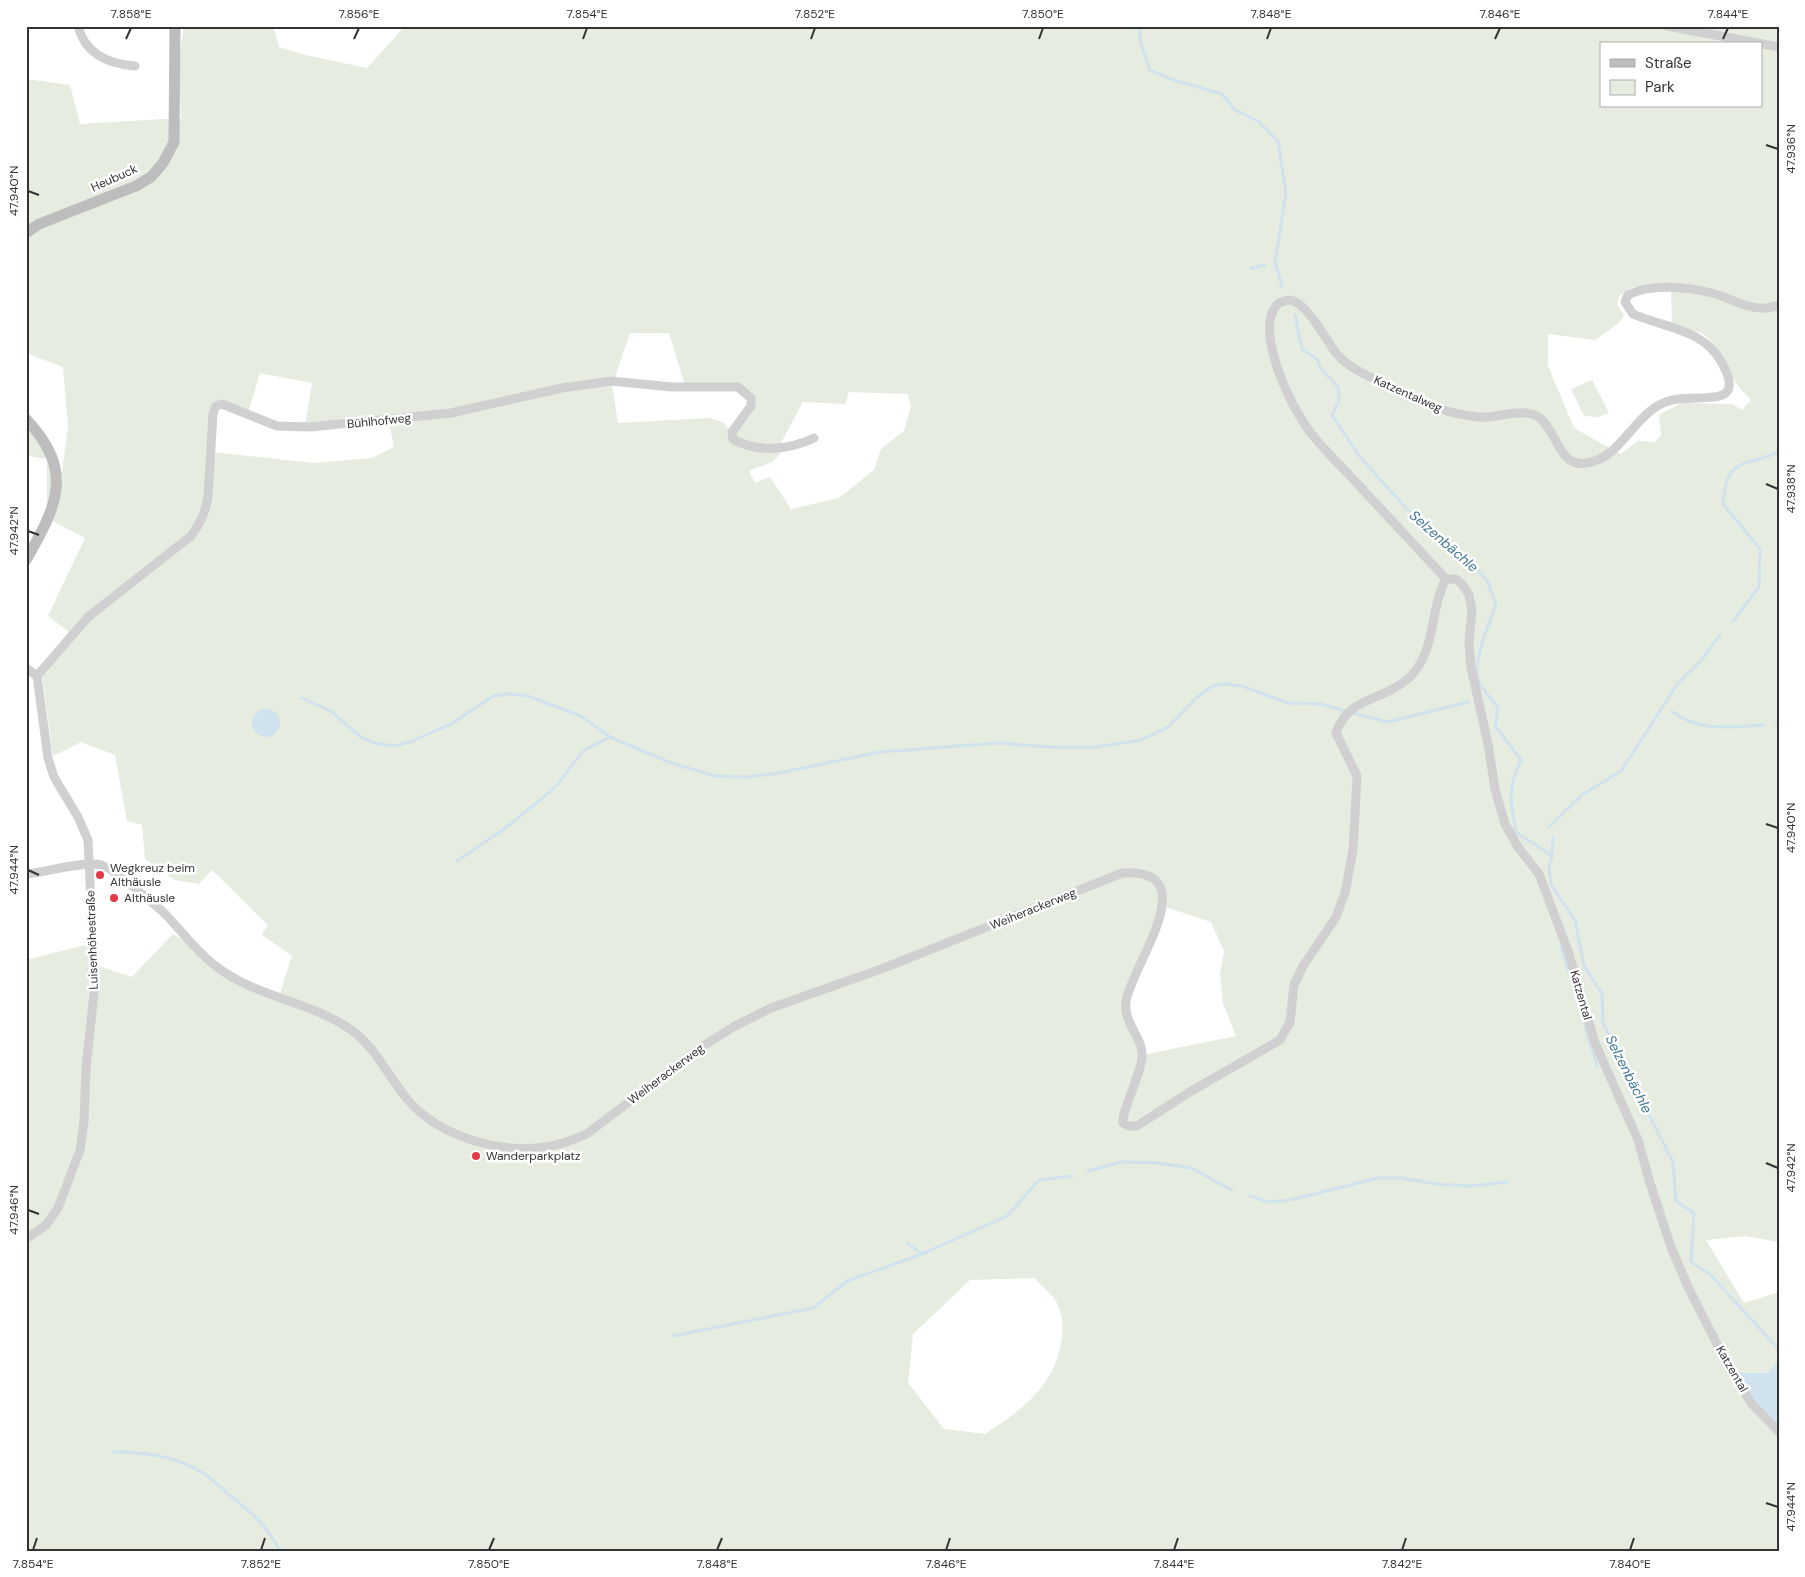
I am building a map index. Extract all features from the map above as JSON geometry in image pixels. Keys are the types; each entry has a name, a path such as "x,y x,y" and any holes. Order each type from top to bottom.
{"street":[{"path":"78,26 88,48 100,57 118,65 135,66"},
{"name":"Heubuck","path":"26,233 39,224 136,186 151,176 163,163 174,142 175,26"},
{"path":"1667,26 1757,42"},
{"path":"1762,43 1779,46"},
{"name":"Katzentalweg","path":"1446,579 1320,444 1299,416 1279,371 1270,341 1269,318 1274,307 1279,303 1289,300 1299,304 1338,355 1359,372 1435,408 1455,414 1481,418 1527,413 1540,418 1546,424 1557,446 1566,457 1576,462 1586,463 1593,462 1612,451 1638,421 1665,402 1684,398 1722,396 1728,392 1730,378 1719,356 1708,343 1683,330 1633,314 1626,302 1628,295 1638,290 1684,289 1712,293 1758,309 1779,305"},
{"name":"Bühlhofweg","path":"37,676 88,617 177,548 196,530 206,510 213,414 216,406 222,404 277,426 310,427 451,413 562,388 611,381 672,387 727,386 738,387 751,398 751,406 732,432 733,439 744,446 789,448 814,438"},
{"path":"26,419 49,450 56,472 56,494 48,523 26,560"},
{"name":"Weiherackerweg","path":"89,864 100,864 112,870 145,896 215,966 231,977 248,986 319,1012 350,1030 368,1046 408,1099 422,1114 463,1136 487,1144 509,1148 532,1149 568,1143 588,1133 700,1048 733,1027 771,1008 884,968 1122,873 1139,872 1150,876 1157,884 1162,895 1162,914 1153,939 1129,989 1126,1002 1126,1016 1132,1031 1141,1044 1142,1055 1136,1085 1122,1116 1123,1123 1129,1126 1137,1126 1188,1093 1280,1040 1290,1022 1294,985 1312,951 1336,917 1348,876 1353,850 1357,776 1336,733 1340,720 1350,710 1379,698 1394,689 1410,677 1423,660 1432,635 1438,593 1446,579"},
{"name":"Katzental","path":"1446,579 1456,579 1462,584 1469,595 1472,611 1469,642 1471,668 1488,744 1495,790 1505,824 1518,847 1539,874 1568,951 1595,1043 1638,1140 1650,1184 1671,1247 1688,1287 1730,1370 1752,1404 1779,1432"},
{"path":"26,668 37,676"},
{"name":"Luisenhöhestraße","path":"26,1238 46,1225 58,1208 80,1150 95,984 88,840 78,817 54,777 48,758 37,676"},
{"path":"26,874 89,864"}],"green space":[{"path":"184,26 273,26 279,47 305,55 367,68 405,26 1779,26 1779,1242 1745,1236 1706,1240 1744,1303 1779,1292 1779,1360 1767,1373 1747,1373 1731,1370 1779,1432 1779,1551 26,1551 26,960 89,944 93,964 132,977 173,934 197,948 215,966 279,996 292,956 262,935 268,925 212,870 199,884 175,880 145,859 142,825 127,821 115,755 81,742 53,756 42,676 69,632 48,616 85,538 47,518 47,459 27,456 26,458 26,419 41,436 62,472 68,426 63,367 26,353 26,79 70,85 80,124 181,118 179,61","holes":["1647,285 1671,286 1672,324 1702,333 1709,339 1737,385 1751,400 1742,410 1732,404 1681,403 1659,415 1661,436 1654,442 1638,441 1621,454 1574,428 1548,366 1548,334 1595,340 1619,323 1624,315 1617,305 1619,296 1633,287","630,333 669,333 685,385 739,390 749,402 730,431 724,423 710,418 618,423 612,385","260,373 312,383 304,431 389,422 394,447 372,458 315,463 210,452 216,406 248,413","849,392 908,394 911,406 904,431 881,449 874,470 839,498 791,509 770,477 755,483 749,471 772,462 780,454 782,441 803,402 845,404","1166,907 1211,922 1224,951 1220,974 1223,1003 1236,1036 1143,1055 1126,1002","1035,1278 1056,1301 1063,1326 1057,1358 1043,1385 1023,1407 985,1434 944,1429 908,1383 913,1334 970,1280"]},
{"path":"1592,380 1609,413 1598,417 1584,416 1571,389"}],"water":[{"path":"266,709 276,713 280,723 276,733 266,737 256,733 252,723 256,713"},
{"path":"1779,1360 1779,1432 1730,1370 1747,1373 1767,1373"}],"waterway":[{"name":"Selzenbächle","path":"1139,26 1141,44 1150,70 1170,79 1222,94 1235,110 1258,121 1278,141 1286,193 1275,262 1282,286"},
{"path":"1251,268 1265,265"},
{"name":"Selzenbächle","path":"1295,315 1302,349 1317,359 1321,369 1338,387 1339,401 1332,415 1360,457 1423,527 1469,560 1488,582 1496,605 1481,648 1477,673 1482,687 1498,707 1495,726 1521,760 1513,779 1511,795 1516,832 1552,856 1549,865 1551,885 1575,920 1584,966 1602,994 1603,1023 1673,1162 1676,1201 1694,1213 1691,1262 1710,1274 1779,1350"},
{"path":"1733,621 1759,587 1760,549 1723,504 1725,489 1728,478 1739,466 1779,452"},
{"path":"1549,827 1582,795 1621,771 1678,683 1700,662 1720,635"},
{"path":"302,698 332,712 362,738 375,743 394,746 410,742 451,724 493,696 511,694 528,696 581,716 610,737 671,763 716,776 744,777 774,774 880,752 998,743 1050,747 1096,747 1141,740 1168,727 1197,697 1213,686 1225,684 1242,686 1288,703 1321,704 1346,711"},
{"path":"1353,713 1387,722 1468,702"},
{"path":"1673,712 1683,719 1705,726 1763,725"},
{"path":"457,861 504,829 544,797 558,784 583,751 610,737"},
{"path":"1552,856 1553,837"},
{"path":"1561,946 1597,1066"},
{"path":"1088,1171 1121,1162 1158,1163 1191,1168 1232,1190"},
{"path":"673,1336 813,1308 847,1281 922,1254 1007,1216 1039,1180 1072,1176"},
{"path":"1250,1196 1268,1202 1290,1200 1378,1178 1402,1178 1437,1184 1471,1186 1507,1182"},
{"path":"907,1243 922,1254"},
{"path":"114,1452 160,1456 193,1467 247,1509 270,1534 280,1551"}],"place":[{"name":"Wegkreuz beim Althäusle","path":"100,875"},
{"name":"Althäusle","path":"114,898"},
{"name":"Wanderparkplatz","path":"476,1156"}]}
